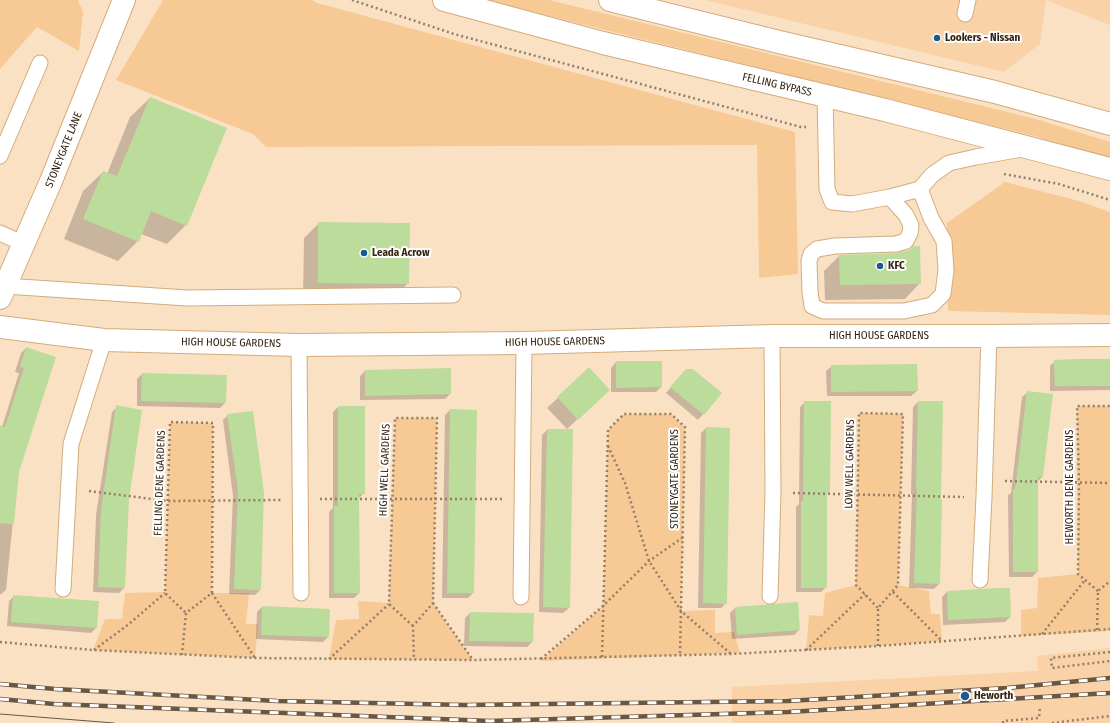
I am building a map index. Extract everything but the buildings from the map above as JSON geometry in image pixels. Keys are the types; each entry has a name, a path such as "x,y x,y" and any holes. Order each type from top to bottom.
{"main road":[{"name":"STONEYGATE LANE","path":"3,292 51,181 124,0"},
{"name":"FELLING BYPASS","path":"444,0 603,43 885,110 1110,169"},
{"path":"610,0 779,42 995,92 1110,124"},
{"name":"HIGH HOUSE GARDENS","path":"0,327 104,340 299,345 524,343 772,336 988,336 1110,334"}],"lane":[{"path":"0,156 40,63"},
{"path":"825,96 827,189 832,202 852,204 890,197 920,189 932,175 949,163 1027,148"},
{"path":"890,197 906,215 910,225 910,233 906,241 896,244 835,246 817,249 811,254 809,261 812,306 823,311 904,311 932,305 943,294 946,270 944,241 931,218 920,189"},
{"path":"0,234 24,244"},
{"path":"3,292 187,298 453,295"},
{"path":"770,596 773,492 772,336"},
{"path":"980,580 984,497 988,336"},
{"path":"63,589 71,444 104,340"},
{"path":"520,597 524,343"},
{"path":"299,345 301,593"}],"path":[{"path":"352,0 454,34 602,75 801,128 825,127"},
{"path":"1004,174 1059,184 1110,200"},
{"name":"HEWORTH DENE GARDENS","path":"1098,591 1078,574 1079,483 1077,406 1110,406"},
{"name":"LOW WELL GARDENS","path":"859,413 903,414 901,495 898,585 878,608 856,585 859,413"},
{"name":"STONEYGATE GARDENS","path":"602,657 608,430 624,414 671,414 685,427 680,655"},
{"name":"HIGH WELL GARDENS","path":"389,604 395,418 437,418 433,603"},
{"name":"FELLING DENE GARDENS","path":"165,593 170,422 213,423 212,594"},
{"path":"608,445 624,483 649,560 681,611 731,654"},
{"path":"984,480 1110,483"},
{"path":"68,488 167,501 392,499 522,500"},
{"path":"773,492 984,497"},
{"path":"541,659 603,606 649,560 683,538"},
{"path":"1041,634 1085,580"},
{"path":"1097,630 1098,591 1110,581"},
{"path":"893,592 942,641"},
{"path":"93,650 129,624 165,593 186,613"},
{"path":"182,654 186,613 212,594 255,658"},
{"path":"806,650 865,594"},
{"path":"414,660 413,626 433,603 473,660"},
{"path":"329,659 389,604 413,626"},
{"path":"878,608 878,646"},
{"path":"0,642 93,650 255,658 473,660 731,654 878,646 1110,629"},
{"path":"1110,652 1051,658 1052,668 1110,661"},
{"path":"1003,723 1003,721 1039,718 1040,707"},
{"path":"1052,723 1110,716"}],"shaded area":[{"path":"0,0 78,0 83,12 79,51 37,27 0,69"},
{"path":"163,0 312,0 317,3 795,132 798,274 759,278 757,145 266,147 253,134 116,80"},
{"path":"484,0 549,0 1036,119 1110,142 1110,159 1035,136"},
{"name":"Lookers - Nissan","path":"705,0 1046,0 1040,44 1004,72"},
{"path":"1046,0 1110,0 1110,25"},
{"path":"1005,182 1079,201 1110,212 1110,315 948,311 947,223"},
{"path":"1077,406 1110,406 1110,631 1021,636 1021,610 1037,608 1038,578 1078,574"},
{"path":"859,413 903,414 898,585 929,591 931,614 940,614 942,641 806,650 809,615 823,616 825,593 856,585"},
{"path":"624,414 671,414 685,427 681,611 715,610 715,633 734,632 740,653 541,661 603,606 608,430"},
{"path":"395,418 437,418 433,603 473,660 329,659 336,620 359,619 358,601 389,603"},
{"path":"170,422 213,423 212,593 249,593 246,624 258,624 255,658 93,650 105,619 122,619 125,593 165,592"},
{"path":"1110,648 1110,723 732,723 732,687 1038,671 1037,656"}],"tram line":[{"path":"0,714 114,723"}],"railway":[{"path":"0,684 55,689 277,701 465,705 788,701 1007,688 1110,678"},
{"path":"0,699 54,704 490,721 788,712 1110,693"}],"place":[{"name":"Lookers - Nissan","path":"937,38"},
{"name":"Leada Acrow","path":"364,253"},
{"name":"KFC","path":"880,266"},
{"name":"Heworth","path":"965,696"}]}
